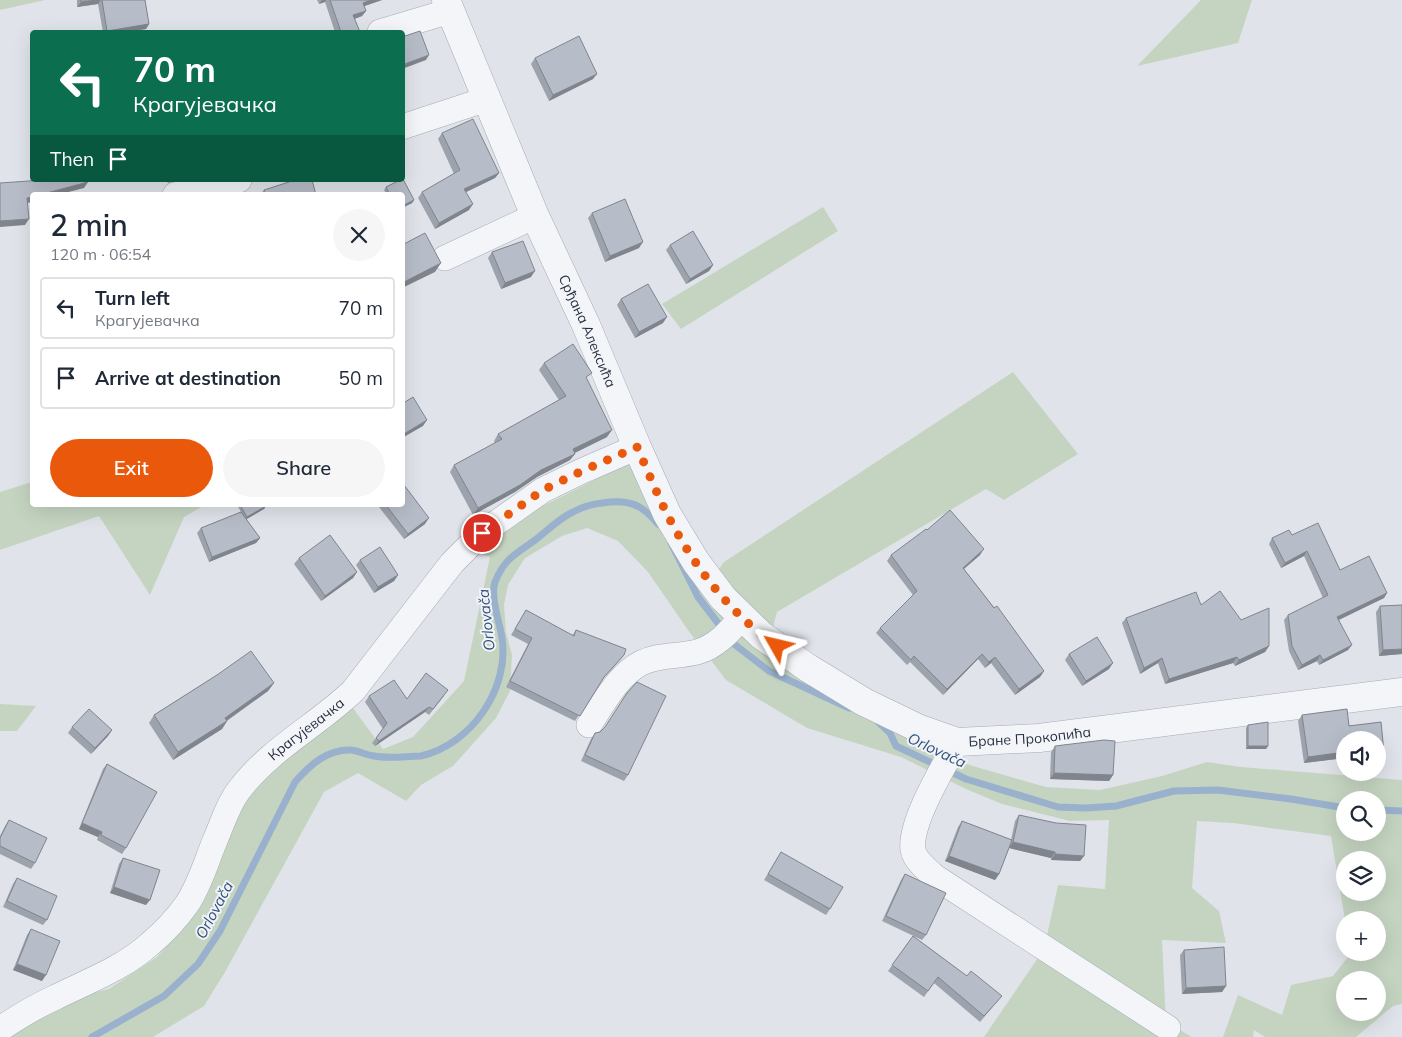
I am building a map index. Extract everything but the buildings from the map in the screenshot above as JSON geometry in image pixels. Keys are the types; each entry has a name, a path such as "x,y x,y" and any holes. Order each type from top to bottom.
{"street":[{"path":"385,30 448,6"},
{"name":"Срђана Алексића","path":"448,6 535,216 586,325 637,447"},
{"path":"405,125 487,99"},
{"path":"188,192 230,182"},
{"path":"445,258 535,216"},
{"name":"Бране Прокопића","path":"637,447 668,514 696,562 722,598 736,624 761,635 800,663 864,702 920,728 951,753 1039,738 1402,692"},
{"name":"Крагујевачка","path":"0,1029 39,1006 92,981 151,944 187,903 202,874 230,804 238,791 255,771 278,750 340,704 353,691 452,563 482,533 543,490 637,447"},
{"path":"589,725 615,686 641,664 657,658 696,653 711,648 736,624"},
{"path":"951,753 929,795 913,836 913,851 921,864 935,877 1168,1028"}],"green space":[{"path":"0,0 45,0 0,10"},
{"path":"1201,0 1252,0 1238,43 1137,66"},
{"path":"823,207 838,231 681,329 662,304"},
{"path":"1013,372 1078,454 1004,500 986,489 777,612 769,642 959,762 1046,787 1100,790 1162,776 1207,762 1241,767 1336,775 1336,781 1386,781 1386,779 1402,780 1402,1004 1393,1006 1386,1012 1386,971 1337,971 1345,961 1386,961 1386,911 1344,911 1342,901 1386,901 1386,851 1336,851 1336,866 1331,836 1233,823 1197,821 1192,888 1219,911 1226,943 1162,940 1166,1022 1192,1037 984,1037 1044,949 1058,885 1105,889 1109,820 1070,821 1002,804 966,789 901,757 807,728 726,680 690,633 648,572 618,541 587,528 562,536 525,558 508,585 504,605 506,632 512,655 510,691 496,718 453,766 421,785 406,801 358,773 324,792 225,972 204,1006 153,1037 10,1037 67,999 109,989 157,957 187,923 223,839 267,767 350,704 383,749 413,737 464,681 490,557 475,551 501,527 644,455 711,580 724,562"},
{"path":"30,483 30,507 202,507 184,517 150,595 99,516 0,550 0,492"},
{"path":"0,704 36,706 17,731 0,731"},
{"path":"1336,972 1336,1021 1375,1021 1356,1037 1265,1037 1254,1030 1253,1037 1223,1037 1238,995 1282,1015 1291,985 1333,976"}],"waterway":[{"name":"Orlovača","path":"92,1037 164,996 198,964 220,931 295,782 313,764 327,755 342,750 351,750 380,757 421,756 439,750 456,740 471,727 483,712 500,676 503,657 502,638 494,602 494,588 499,573 508,560 564,517 595,504 611,502 633,504 646,511 658,524"},
{"name":"Orlovača","path":"671,543 698,597 734,644 769,671 849,708"},
{"name":"Orlovača","path":"877,721 890,733 896,746 966,779 1058,807 1116,806 1174,791 1218,790 1336,806"},
{"name":"Orlovača","path":"1386,810 1402,811"}],"route":[{"path":"482,533 543,490 637,447 668,514 696,562 722,598 761,635 777,646"}]}
